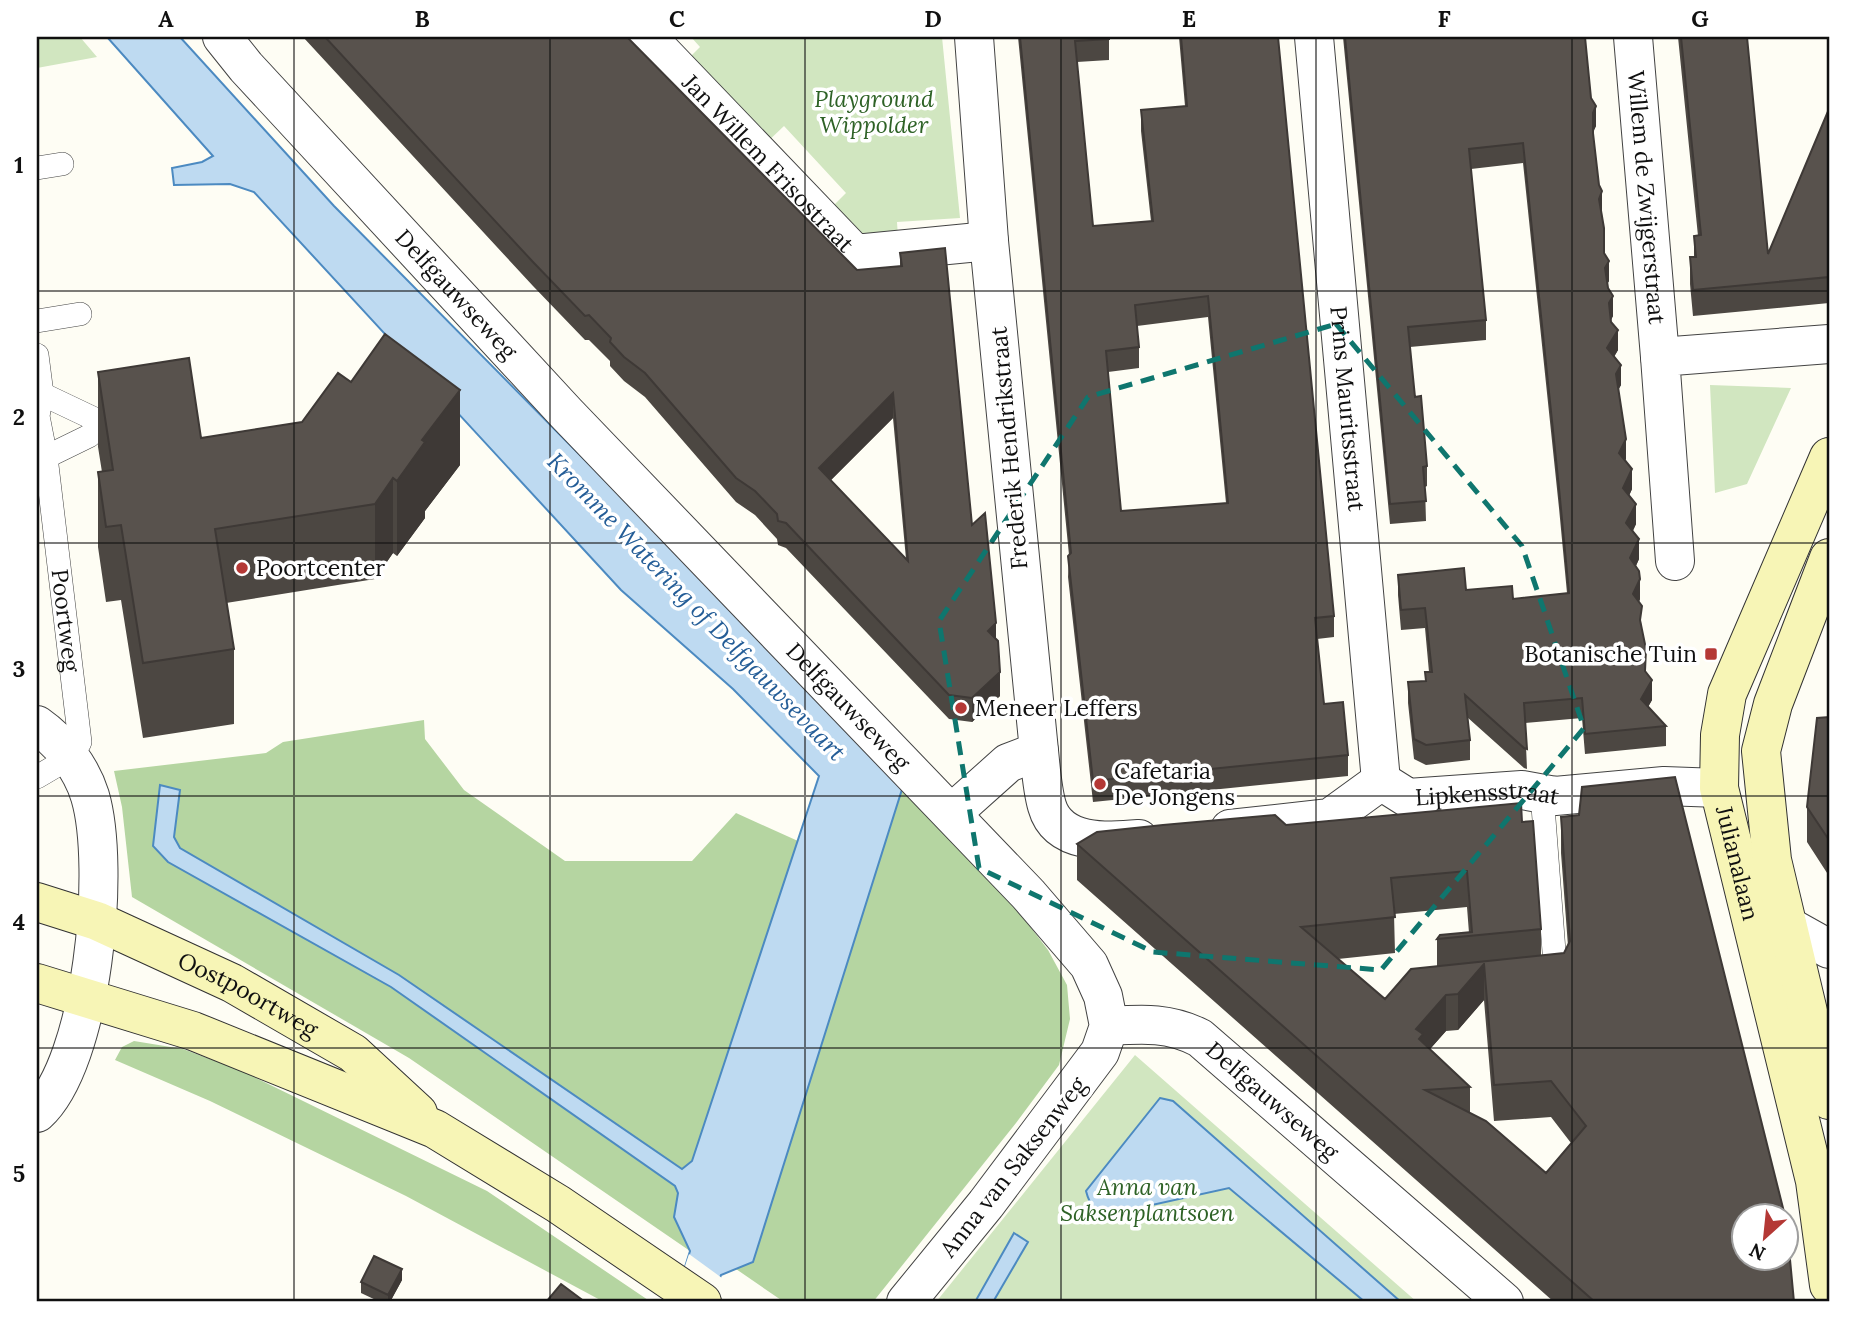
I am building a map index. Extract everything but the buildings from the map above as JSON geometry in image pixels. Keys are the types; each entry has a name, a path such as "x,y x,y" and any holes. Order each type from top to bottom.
{"main road":[{"name":"Julianalaan","path":"1829,457 1727,694 1720,735 1719,788 1829,1100"},
{"name":"Julianalaan","path":"1829,558 1773,704 1761,751 1772,860 1769,928 1815,1181 1829,1286"},
{"name":"Oostpoortweg","path":"37,902 97,921 232,983 325,1035 353,1053 435,1129"},
{"name":"Oostpoortweg","path":"37,984 85,996 193,1031 435,1129 497,1165 690,1294"}],"street":[{"name":"Delfgauwseweg","path":"222,37 566,413 1028,894 1089,965 1103,996 1109,1026 1164,1024 1179,1027 1200,1038 1504,1302"},
{"name":"Jan Willem Frisostraat","path":"647,37 855,254 989,241"},
{"name":"Frederik Hendrikstraat","path":"974,37 989,241 1039,751"},
{"name":"Prins Mauritsstraat","path":"1314,37 1381,781"},
{"name":"Willem de Zwijgerstraat","path":"1633,37 1660,357"},
{"path":"1675,561 1660,357 1829,344"},
{"path":"37,724 71,757 89,793 97,826 100,856 97,921 73,1057 51,1100 37,1113"},
{"path":"952,813 1008,763 1039,751"},
{"name":"Lipkensstraat","path":"1039,751 1047,808 1073,834 1094,842 1331,818 1381,781 1409,798 1522,790 1555,796 1664,786 1719,788"},
{"path":"1769,928 1829,949"},
{"name":"Anna van Saksenweg","path":"906,1302 1085,1075 1100,1052 1109,1026"}],"lane":[{"path":"37,168 62,164"},
{"path":"37,321 80,314"},
{"name":"Poortweg","path":"37,355 42,394 38,416 46,457 80,742 71,757"},
{"path":"42,394 103,423 89,436 46,457"},
{"path":"37,777 71,757"},
{"path":"1530,980 1556,978 1542,793"}],"highlighted area":[{"path":"1336,324 1522,546 1584,728 1381,970 1153,952 979,868 939,621 1088,397"}],"green space":[{"path":"37,37 80,37 97,57 37,68"},
{"name":"Playground Wippolder","path":"691,37 942,37 960,218 897,222 898,238 870,241 829,210 846,193 784,126 763,146 682,65 700,47"},
{"path":"1710,385 1791,388 1747,484 1715,493"},
{"path":"424,720 425,739 464,790 565,861 692,861 736,813 798,841 692,1162 682,1169 674,1217 690,1251 409,1058 132,897 122,807 114,771 266,753 283,742"},
{"path":"904,783 980,861 1048,950 1067,985 1070,1019 1059,1065 873,1302 784,1302 736,1269 753,1261"},
{"path":"134,1041 183,1049 242,1071 487,1191 651,1302 604,1302 406,1196 210,1101 115,1060 122,1047"},
{"name":"Anna van Saksenplantsoen","path":"1135,1055 1417,1302 936,1302"}],"water":[{"name":"Kromme Watering of Delfgauwsevaart","path":"107,37 180,37 334,206 904,783 753,1262 721,1275 712,1302 674,1302 690,1251 674,1217 678,1193 675,1186 391,987 168,862 153,846 160,785 180,790 174,837 180,848 399,975 682,1169 692,1161 819,776 733,689 621,590 254,192 230,184 174,185 172,168 202,162 213,156"},
{"path":"1160,1098 1173,1101 1401,1302 1365,1302 1229,1188 1111,1214 1094,1207 1086,1191"},
{"path":"1014,1233 1028,1242 993,1302 975,1302"}],"pier":[{"path":"689,1254 722,1278 713,1302 673,1302"}],"place":[{"name":"Poortcenter","path":"242,568"},
{"name":"Botanische Tuin","path":"1711,654"},
{"name":"Meneer Leffers","path":"961,708"},
{"name":"Cafetaria De Jongens","path":"1100,784"}]}
